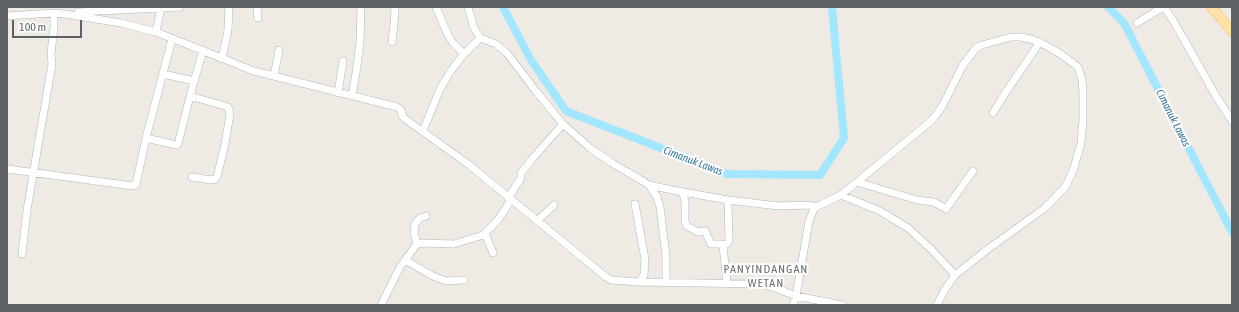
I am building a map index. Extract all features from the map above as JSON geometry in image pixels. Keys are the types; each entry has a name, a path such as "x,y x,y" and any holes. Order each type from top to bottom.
{"main road":[{"path":"1211,7 1231,27"},
{"path":"1217,7 1231,27"}],"street":[{"path":"71,15 78,12 180,7"},
{"path":"222,59 228,30 229,7"},
{"path":"257,7 258,18"},
{"path":"352,96 360,43 361,7"},
{"path":"392,42 395,7"},
{"path":"436,7 448,35 464,54"},
{"path":"468,7 474,28 480,38 496,44 507,53 563,124 590,148 649,185 728,200 778,206 809,205 816,207"},
{"path":"1137,23 1164,7 1232,121"},
{"path":"156,32 161,8"},
{"path":"22,254 27,210 52,64 51,53 54,13"},
{"path":"7,16 54,13 116,22 156,32 171,44 222,59 254,71 398,108 401,110 402,117 468,164 606,277 618,281 768,285 796,296 821,303 842,305"},
{"path":"793,305 796,296 809,221 811,214 816,207 841,195 936,115 951,91 963,65 976,48 1004,39 1020,37 1040,42 1062,54 1078,67 1082,80 1083,120 1080,143 1074,168 1066,186 1045,208 955,275 944,291 937,305"},
{"path":"423,131 440,89 450,72 464,54 480,38"},
{"path":"993,113 1040,42"},
{"path":"7,169 133,186 136,184 146,138 171,44"},
{"path":"274,76 279,50"},
{"path":"146,138 177,145 202,53"},
{"path":"338,93 343,61"},
{"path":"163,74 194,81"},
{"path":"190,96 225,106 228,108 230,114 226,144 217,177 211,180 192,177"},
{"path":"381,305 405,260 417,244 454,244 471,240 486,233 498,220 521,178 521,173 563,124"},
{"path":"857,182 917,200 932,202 946,209 973,171"},
{"path":"649,185 657,197 660,207 666,256 666,282"},
{"path":"683,192 685,202 685,221 687,226 698,232 705,231 711,244 722,244 723,246"},
{"path":"841,195 880,212 908,228 931,249 955,275"},
{"path":"723,246 730,240 728,200"},
{"path":"635,204 645,259 644,275 639,282"},
{"path":"537,221 554,205"},
{"path":"417,244 414,233 415,224 420,218 426,216"},
{"path":"486,233 493,253"},
{"path":"723,246 727,283"},
{"path":"405,260 434,276 445,280 464,280"}],"waterway":[{"name":"Cimanuk Lawas","path":"503,7 531,60 566,111 727,174 820,175 844,138 832,7"},
{"name":"Cimanuk Lawas","path":"1108,7 1124,23 1232,232"}],"district":[{"name":"PANYINDANGAN WETAN","path":"766,276"}]}
